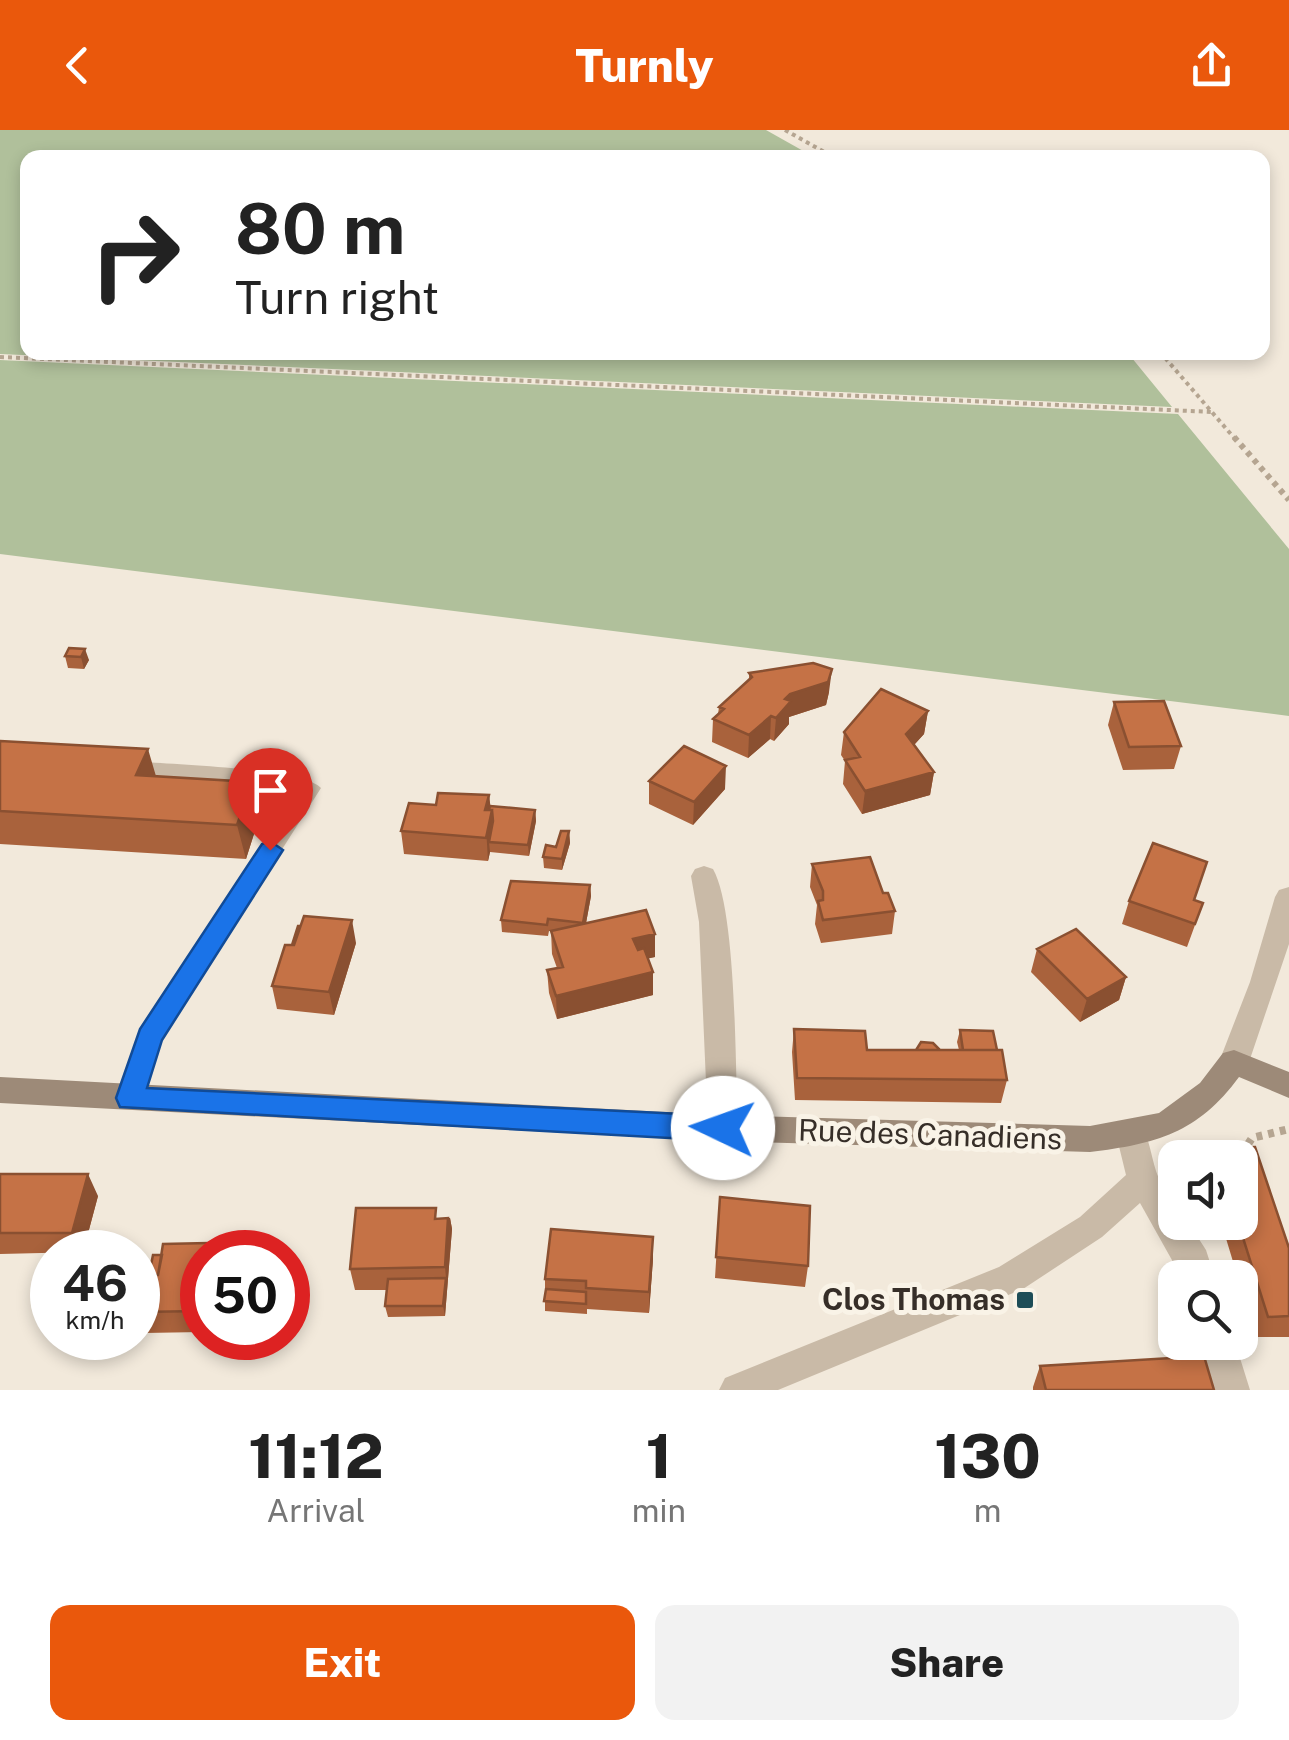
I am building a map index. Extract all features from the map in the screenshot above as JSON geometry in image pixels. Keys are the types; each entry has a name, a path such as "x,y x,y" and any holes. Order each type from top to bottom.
{"main road":[{"name":"Rue des Canadiens","path":"0,1090 1023,1140 1131,1134 1168,1124 1211,1092 1234,1062"},
{"path":"1234,1062 1289,1085"}],"street":[{"path":"704,876 713,922 723,1128"},
{"path":"1234,1062 1264,982 1289,897"},
{"path":"1131,1134 1143,1180 1193,1260"},
{"path":"737,1390 1012,1278 1091,1227 1143,1180"},
{"path":"1223,1360 1232,1390"}],"lane":[{"path":"111,766 260,778 310,788 150,1037 130,1098"}],"path":[{"path":"785,130 821,150"},
{"path":"66,360 1213,412"},
{"path":"1167,360 1289,500"},
{"path":"1251,1140 1289,1129"}],"green space":[{"path":"0,130 766,130 802,150 20,150 20,355 0,354"},
{"path":"0,360 1178,414 1289,549 1289,716 0,554"},
{"path":"133,360 1134,360 1172,407"}],"building":[{"path":"69,648 85,649 81,657 65,656"},
{"path":"813,663 832,669 828,682 790,694 785,699 791,701 776,718 771,716 749,735 713,719 724,709 719,707 752,677 749,673"},
{"path":"881,689 928,711 906,734 934,772 865,791 845,760 860,757 844,732"},
{"path":"1164,701 1181,746 1129,747 1114,702"},
{"path":"0,741 148,749 136,775 252,782 237,825 0,811"},
{"path":"684,746 726,766 694,802 649,781"},
{"path":"438,793 489,795 485,810 492,810 486,838 401,831 409,803 436,805"},
{"path":"490,806 535,810 528,845 489,842 493,821"},
{"path":"561,831 569,831 562,859 543,857 546,845 556,847"},
{"path":"1153,843 1207,862 1194,900 1203,903 1195,924 1129,901"},
{"path":"870,857 883,893 888,893 895,911 823,920 818,901 823,900 823,891 812,864"},
{"path":"511,881 590,885 583,923 548,919 547,925 501,920"},
{"path":"646,910 655,934 633,939 638,950 644,948 653,972 556,996 547,970 563,967 551,931"},
{"path":"304,916 352,920 329,992 272,986 285,945 294,945"},
{"path":"1076,929 1126,977 1087,999 1037,949"},
{"path":"794,1029 865,1031 867,1050 1002,1050 1007,1080 797,1078"},
{"path":"960,1030 993,1031 997,1050 963,1050"},
{"path":"921,1042 933,1043 940,1050 916,1050"},
{"path":"1258,1156 1289,1248 1289,1316 1268,1317 1258,1285 1258,1260 1250,1260 1244,1240 1258,1240"},
{"path":"0,1174 88,1174 73,1230 0,1233"},
{"path":"720,1197 810,1206 808,1266 716,1257"},
{"path":"356,1208 436,1208 435,1219 448,1218 445,1267 350,1269"},
{"path":"551,1229 653,1237 649,1292 586,1288 586,1281 545,1279"},
{"path":"163,1244 180,1244 180,1311 160,1312"},
{"path":"446,1278 443,1306 385,1306 388,1279"},
{"path":"546,1289 586,1292 586,1304 544,1301"},
{"path":"1205,1360 1214,1390 1046,1390 1040,1366"}],"place":[{"name":"Clos Thomas","path":"1025,1300"}],"route":[{"path":"270,850 150,1037 130,1098 723,1128"}]}
